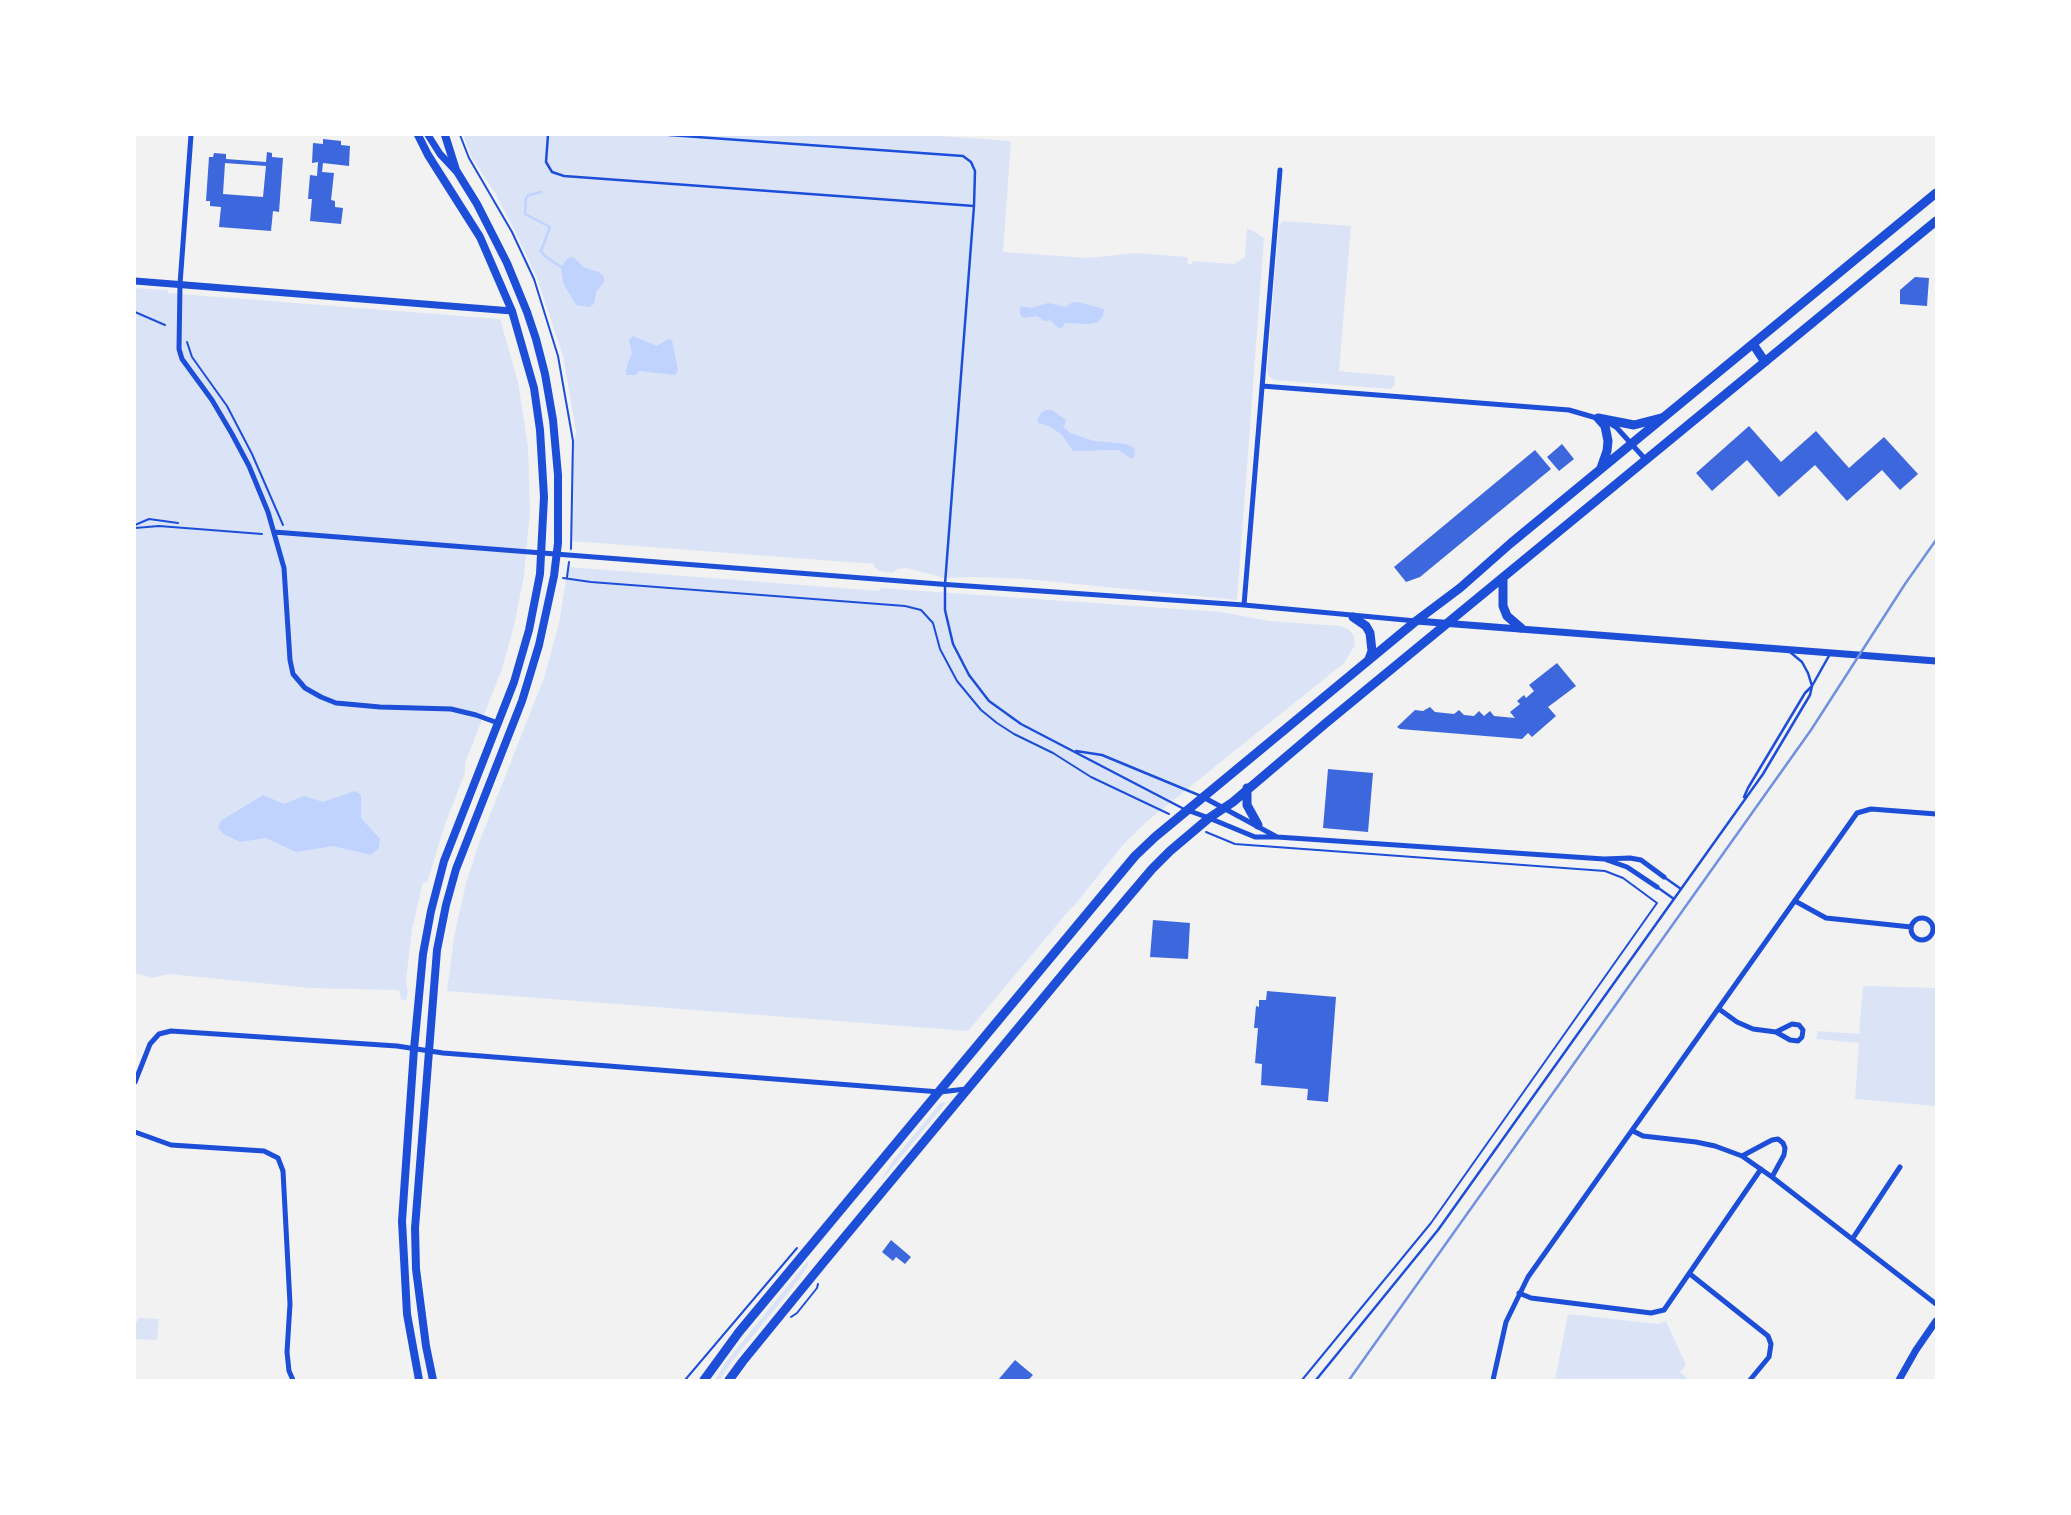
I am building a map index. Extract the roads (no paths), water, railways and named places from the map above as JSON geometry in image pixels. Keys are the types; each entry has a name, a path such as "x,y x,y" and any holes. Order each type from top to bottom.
{"main road":[{"path":"418,135 480,237 512,311 530,370 540,430 544,486 542,553 529,630 514,682 450,843 434,898 423,954 403,1195 407,1314 419,1380"},
{"path":"433,1380 417,1276 415,1228 437,950 450,891 469,832 532,671 548,610 556,555 558,503 557,456 550,402 536,340 507,263 456,170 445,135"},
{"path":"704,1380 739,1332 1135,856 1187,810 1936,193"},
{"path":"729,1380 1152,869 1209,818 1233,802 1936,221"},
{"path":"1753,344 1765,362"},
{"path":"1598,418 1634,425 1664,417"},
{"path":"1598,418 1605,426 1608,441 1600,470"},
{"path":"1503,578 1503,606 1507,616 1521,628"},
{"path":"1353,617 1366,626 1370,633 1372,650 1369,661"},
{"path":"1247,788 1247,805 1258,825"}],"street":[{"path":"191,135 184,284 178,344 180,354 236,441 274,532 286,582 291,668 296,679 305,688 336,703 451,709 498,723"},
{"path":"428,135 440,154 456,170"},
{"path":"1244,605 1280,170"},
{"path":"135,281 512,311"},
{"path":"1262,386 1569,410 1598,418 1617,428 1646,460"},
{"path":"274,532 1244,605 1353,617 1936,661"},
{"path":"1203,797 1278,837"},
{"path":"1493,1380 1506,1322 1528,1277 1857,813 1871,809 1936,814"},
{"path":"1187,810 1255,837 1604,859 1620,857 1641,860 1664,877"},
{"path":"1604,859 1627,867 1657,887"},
{"path":"1795,901 1826,918 1911,927"},
{"path":"1925,919 1931,923 1932,934 1925,940 1917,939 1912,934 1911,927 1915,921 1925,919"},
{"path":"1718,1009 1753,1029 1776,1032 1793,1041 1800,1039 1803,1034 1802,1027 1796,1024 1776,1032"},
{"path":"135,1082 150,1044 159,1034 171,1031 397,1046 428,1051 940,1092 968,1089"},
{"path":"1633,1131 1643,1136 1696,1142 1742,1156 1853,1238 1936,1304"},
{"path":"135,1132 171,1145 264,1151 278,1158 283,1171 290,1304 287,1352 293,1380"},
{"path":"1742,1156 1778,1139 1785,1148 1772,1177"},
{"path":"1853,1238 1900,1167"},
{"path":"1519,1293 1531,1298 1658,1312 1667,1307 1761,1169"},
{"path":"1690,1274 1768,1336 1772,1344 1769,1357 1750,1380"},
{"path":"1899,1380 1936,1321"}],"lane":[{"path":"548,135 546,162 552,172 564,176 974,206"},
{"path":"668,135 963,156 971,162 975,171 974,206 945,584 945,610 953,644 969,675 989,701 1021,724 1187,810"},
{"path":"1787,649 1802,662 1812,687"},
{"path":"1316,1380 1438,1230 1674,899 1794,725 1831,653"},
{"path":"1073,750 1102,755 1203,797"},
{"path":"1664,877 1681,889"},
{"path":"1657,887 1674,899"}],"water":[{"path":"573,257 585,268 599,272 604,277 604,282 596,292 594,304 589,307 576,305 563,283 561,267 568,258"},
{"path":"1078,302 1104,309 1103,316 1098,322 1065,323 1062,328 1058,328 1050,320 1044,321 1037,316 1024,318 1020,315 1020,306 1031,308 1048,303 1066,307"},
{"path":"633,336 657,346 668,339 672,340 678,371 675,375 639,371 636,375 626,375 632,353 629,340"},
{"path":"1046,410 1052,410 1066,420 1064,427 1070,433 1094,441 1126,444 1134,448 1135,454 1132,459 1118,450 1073,451 1062,435 1037,420"},
{"path":"355,791 361,795 361,818 380,839 379,848 371,855 333,846 296,852 266,838 240,842 223,834 218,827 222,820 263,795 284,804 304,796 323,802"}],"waterway":[{"path":"542,192 526,198 525,214 550,227 541,251 561,267"}],"railway":[{"path":"1349,1380 1811,730 1936,540"}]}
